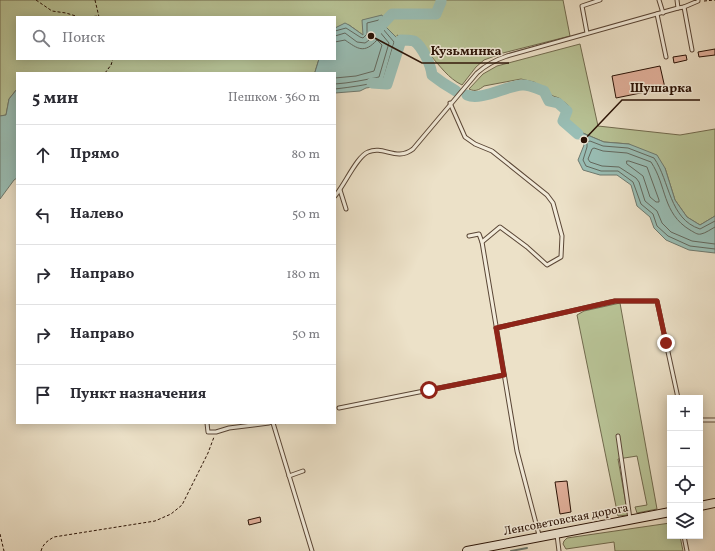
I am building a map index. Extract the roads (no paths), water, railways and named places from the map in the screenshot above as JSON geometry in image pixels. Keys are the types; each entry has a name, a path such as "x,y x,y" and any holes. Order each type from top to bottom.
{"street":[{"path":"703,505 715,503"},
{"name":"Ленсоветовская дорога","path":"467,551 667,513"}],"lane":[{"path":"587,33 582,6 600,0"},
{"path":"659,0 663,13"},
{"path":"677,0 678,8"},
{"path":"336,195 359,160 369,151 395,154 407,153 413,149 476,73 494,61 587,33 684,7 698,1"},
{"path":"684,7 692,50"},
{"path":"657,14 666,57"},
{"path":"450,103 462,131 469,141 492,151 547,195 553,203 562,236 561,256 547,265 527,247 500,227 482,242"},
{"path":"340,190 346,209"},
{"path":"469,236 479,234 482,242 517,451 540,537"},
{"path":"496,328 615,301 657,301 677,395"},
{"path":"339,408 504,375"},
{"path":"703,420 715,420"},
{"path":"207,424 208,432 261,424"},
{"path":"273,424 312,551"},
{"path":"618,436 630,520"},
{"path":"289,476 303,470"},
{"path":"556,534 559,551"},
{"path":"685,539 687,551"}],"water":[{"path":"382,15 386,27 399,40 386,85 366,88 360,91 336,93 336,72 315,72 319,60 336,60 336,28 345,23 363,35 362,20"},
{"path":"16,90 16,179 0,199 0,116 6,115 9,99"},
{"path":"568,122 578,131 604,142 629,144 657,155 665,168 675,200 687,217 700,225 715,216 715,253 689,250 666,240 654,228 650,217 637,206 631,185 617,175 600,175 583,170 578,160 584,145 576,134 566,125"}],"waterway":[{"path":"375,32 392,14 436,14 441,0"},
{"path":"372,83 387,84 401,40 409,40 417,43 423,51 430,66 432,75 456,91"},
{"path":"467,95 486,95 522,85 533,87 544,91 549,101 558,103 567,111 563,121 578,134"},
{"path":"511,551 527,548"}],"place":[{"name":"Кузьминка","path":"371,36"},
{"name":"Шушарка","path":"584,140"}]}
